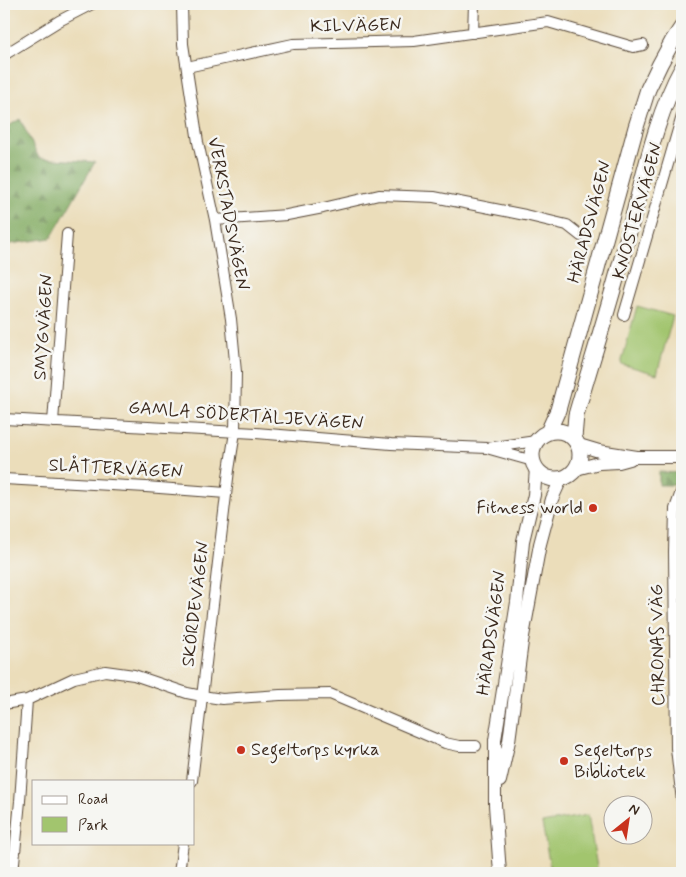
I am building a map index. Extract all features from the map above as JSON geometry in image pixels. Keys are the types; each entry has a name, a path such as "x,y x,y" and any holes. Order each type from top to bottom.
{"main road":[{"name":"HÄRADSVÄGEN","path":"542,437 558,410 629,151 648,89 672,42 682,27"},
{"path":"576,442 564,432 556,431 542,437 532,450 535,465 541,474 554,479 568,476 576,469 580,458 580,451 576,442 576,415 626,245 659,122 682,68"}],"street":[{"path":"4,55 59,21 92,4"},
{"name":"VERKSTADSVÄGEN","path":"182,4 183,44 198,142 215,220 230,317 236,372 235,432"},
{"path":"473,33 474,4"},
{"name":"KILVÄGEN","path":"187,67 292,44 414,41 548,22 633,47 643,45"},
{"name":"KNOSTERVÄGEN","path":"624,315 682,116"},
{"path":"215,220 286,215 379,195 434,197 566,225 581,236"},
{"name":"SMYGVÄGEN","path":"54,422 67,234"},
{"name":"GAMLA SÖDERTÄLJEVÄGEN","path":"4,419 235,432 391,444 487,448 542,437"},
{"name":"SKÖRDEVÄGEN","path":"192,780 235,432"},
{"path":"576,442 599,451 637,457 682,458"},
{"name":"GAMLA SÖDERTÄLJEVÄGEN","path":"487,448 535,465"},
{"path":"576,469 637,457"},
{"name":"HÄRADSVÄGEN","path":"500,873 495,805 495,740 517,602 523,541 534,495 535,465"},
{"name":"SLÅTTERVÄGEN","path":"4,479 226,493"},
{"name":"HÄRADSVÄGEN","path":"495,805 509,740 522,642 540,544 552,499 560,479"},
{"name":"CHRONAS VÄG","path":"682,489 675,509 678,553 676,740 682,801"},
{"path":"4,704 27,700 74,678 105,671 134,675 202,696 222,699 330,694 445,743 458,746 476,746"},
{"path":"10,872 20,801 27,700"},
{"path":"179,873 183,844"}],"green space":[{"path":"20,119 39,158 95,162 51,238 4,245 4,129"},
{"path":"637,306 673,316 657,374 621,364"},
{"path":"659,472 682,473 682,485 659,485"},
{"path":"588,815 598,873 551,873 542,823"}],"place":[{"name":"Fitness world","path":"593,508"},
{"name":"Segeltorps kyrka","path":"241,750"},
{"name":"Segeltorps Bibliotek","path":"564,761"}]}
